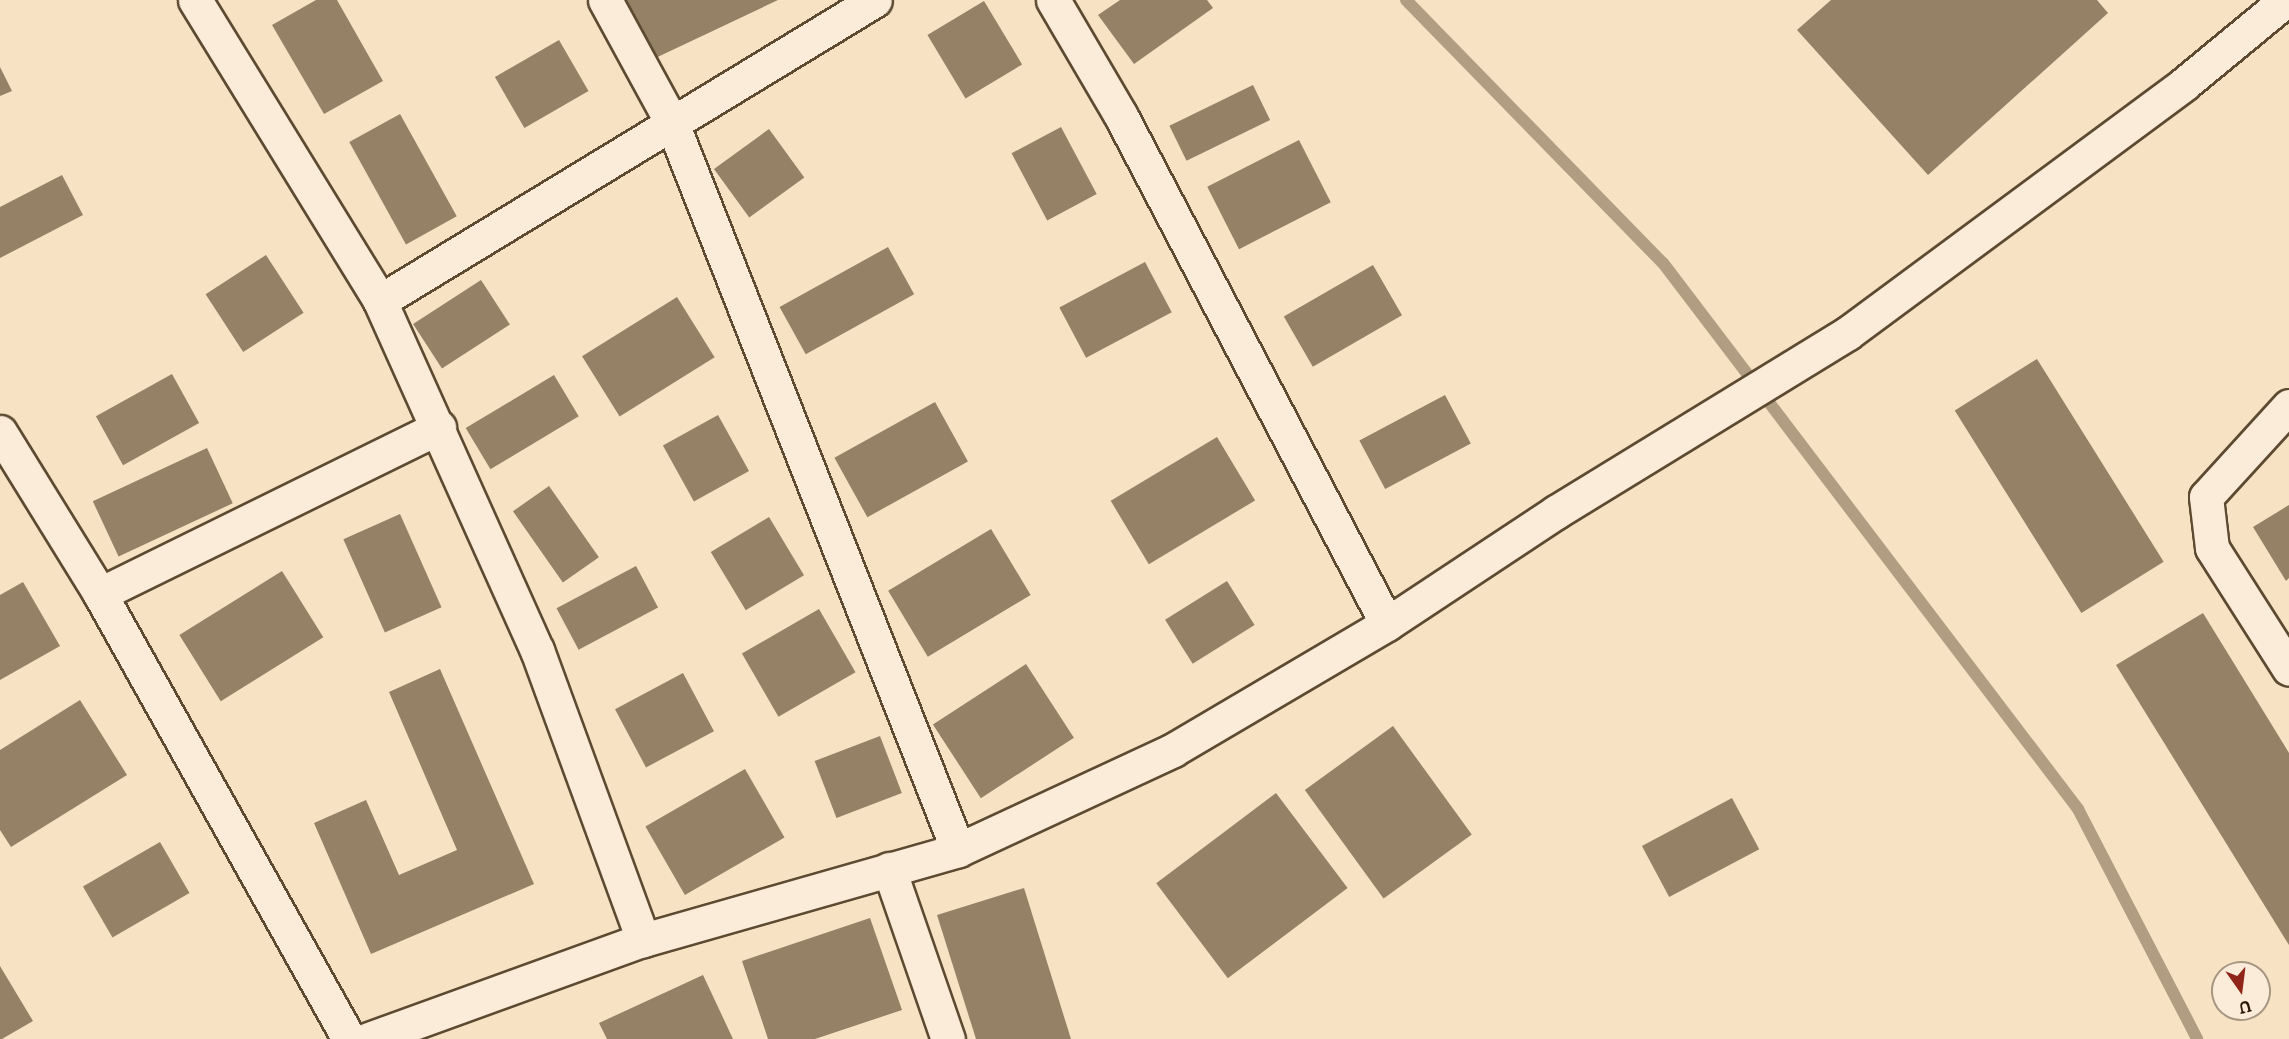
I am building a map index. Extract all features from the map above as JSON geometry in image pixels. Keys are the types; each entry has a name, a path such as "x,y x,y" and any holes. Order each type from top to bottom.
{"street":[{"path":"195,0 380,301 440,427 537,650 643,940"},
{"path":"605,0 672,123 958,850"},
{"path":"380,301 875,0"},
{"path":"1053,0 1121,117 1387,624"},
{"path":"369,1039 643,940 958,850 1173,750 1387,624 1556,512 1848,333 2184,84 2286,0"},
{"path":"2289,406 2206,497 2212,549 2289,669"},
{"path":"100,594 440,427"},
{"path":"0,432 100,594 349,1039"},
{"path":"889,869 948,1039"}],"building":[{"path":"316,0 337,0 383,81 324,114 272,25"},
{"path":"617,0 778,0 647,62"},
{"path":"1120,0 1207,0 1213,8 1134,64 1098,15"},
{"path":"1831,0 2097,0 2108,13 1928,175 1797,30"},
{"path":"984,1 1022,64 966,98 927,35"},
{"path":"559,40 588,91 524,128 495,77"},
{"path":"0,67 12,91 0,96"},
{"path":"1253,85 1270,120 1187,161 1169,126"},
{"path":"400,114 457,216 406,244 349,142"},
{"path":"1061,127 1097,194 1047,220 1012,153"},
{"path":"769,129 804,178 749,218 714,169"},
{"path":"1299,140 1331,202 1239,249 1207,187"},
{"path":"62,175 83,215 0,258 0,207"},
{"path":"888,247 914,294 806,354 780,307"},
{"path":"266,255 304,313 243,352 206,294"},
{"path":"1145,262 1172,312 1086,358 1059,308"},
{"path":"1373,265 1402,315 1313,367 1284,316"},
{"path":"481,280 510,324 442,369 413,324"},
{"path":"677,297 715,357 620,417 582,356"},
{"path":"2037,359 2164,562 2081,613 1955,410"},
{"path":"172,374 199,423 123,465 96,416"},
{"path":"554,375 579,416 490,469 466,428"},
{"path":"1445,395 1471,444 1385,489 1359,441"},
{"path":"935,402 968,461 867,517 834,458"},
{"path":"718,415 749,471 694,502 663,446"},
{"path":"1217,437 1255,500 1149,564 1111,501"},
{"path":"207,448 233,503 119,557 93,501"},
{"path":"549,486 599,557 563,583 513,511"},
{"path":"2289,505 2289,578 2286,581 2253,527"},
{"path":"400,514 441,607 385,632 343,539"},
{"path":"769,517 804,575 746,610 711,552"},
{"path":"991,529 1031,595 928,657 888,591"},
{"path":"636,566 658,607 579,650 557,608"},
{"path":"282,571 323,637 221,701 179,635"},
{"path":"1227,581 1255,625 1193,664 1165,620"},
{"path":"23,582 60,646 0,680 0,595"},
{"path":"819,609 856,672 778,717 742,654"},
{"path":"2203,613 2289,753 2289,945 2116,665"},
{"path":"1026,664 1074,738 981,798 933,724"},
{"path":"440,669 534,884 371,954 314,823 366,800 399,875 457,850 389,692"},
{"path":"683,673 714,731 646,767 615,709"},
{"path":"80,700 127,775 11,847 0,830 0,750"},
{"path":"1393,726 1472,834 1384,898 1305,790"},
{"path":"880,736 902,793 837,818 815,761"},
{"path":"745,769 784,837 685,895 645,826"},
{"path":"1276,793 1348,888 1228,978 1156,883"},
{"path":"1732,798 1759,849 1669,897 1642,846"},
{"path":"160,842 190,893 112,938 83,887"},
{"path":"1024,888 1071,1039 976,1039 937,915"},
{"path":"870,918 902,1010 815,1039 768,1039 742,961"},
{"path":"0,966 33,1021 2,1039 0,1039"},
{"path":"703,975 733,1039 607,1039 599,1023"}],"waterway":[{"path":"1406,0 1663,263 2078,809 2197,1039"}]}
